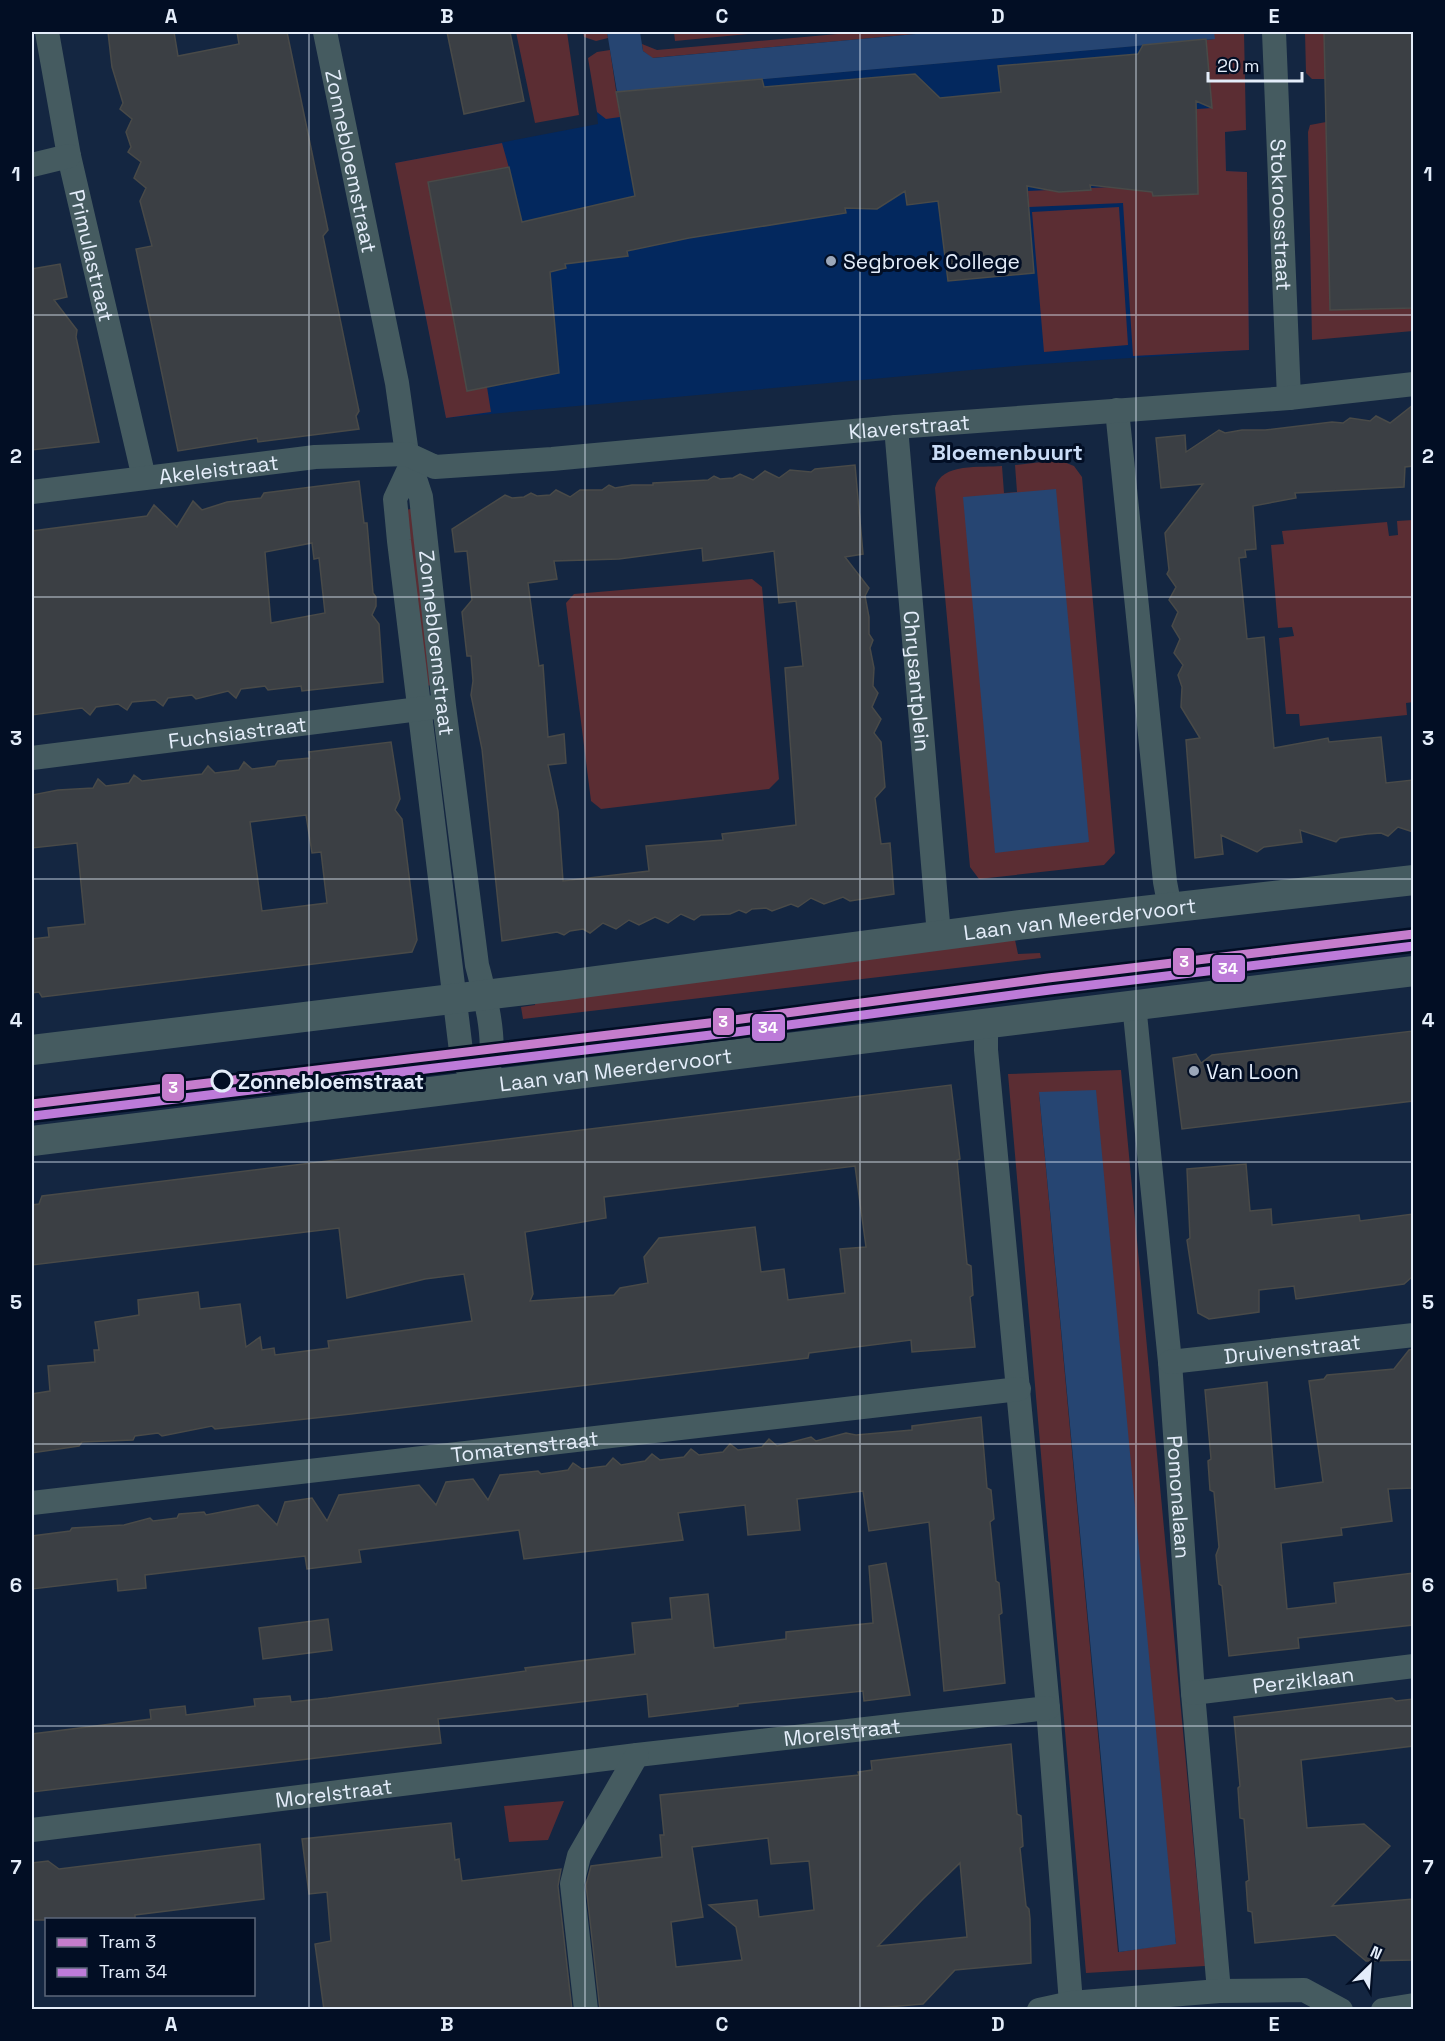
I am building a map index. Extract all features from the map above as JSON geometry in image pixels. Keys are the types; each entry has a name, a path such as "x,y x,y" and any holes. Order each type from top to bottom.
{"street":[{"name":"Primulastraat","path":"47,32 69,156 144,478"},
{"name":"Zonnebloemstraat","path":"325,32 397,383 408,461 421,497 444,706 477,965 485,994 491,1047 490,1064 482,1085 466,1066 461,1051 419,709 395,499 408,461"},
{"name":"Stokroosstraat","path":"1274,32 1288,398"},
{"path":"32,165 69,156"},
{"name":"Klaverstraat","path":"408,461 435,467 552,459 896,427 1288,398 1413,384"},
{"path":"1118,410 1165,882 1170,908"},
{"name":"Chrysantplein","path":"896,427 939,935"},
{"name":"Akeleistraat","path":"32,492 315,457 408,461"},
{"name":"Fuchsiastraat","path":"32,758 444,706"},
{"name":"Laan van Meerdervoort","path":"32,1050 939,935 1413,880"},
{"name":"Laan van Meerdervoort","path":"32,1141 1413,971"},
{"name":"Pomonalaan","path":"1134,1004 1170,1362 1193,1693 1219,1991"},
{"path":"986,1024 1048,1708 1071,2003"},
{"name":"Druivenstraat","path":"1170,1362 1413,1335"},
{"name":"Tomatenstraat","path":"32,1503 1018,1389"},
{"name":"Perziklaan","path":"1193,1693 1413,1666"},
{"name":"Morelstraat","path":"32,1830 637,1755 1048,1708"},
{"path":"586,2010 572,1884 579,1856 637,1755"},
{"path":"1039,2010 1071,2003 1219,1991 1304,1990 1341,2010"},
{"path":"1383,2010 1413,2005"}],"shaded area":[{"path":"516,32 567,32 579,115 535,123"},
{"path":"583,32 607,32 608,38 596,41 584,37"},
{"path":"607,32 640,32 643,51 653,58 938,32 1214,32 1215,39 617,92"},
{"path":"674,32 768,32 675,41"},
{"path":"860,32 938,32 652,58 643,51 642,44 657,50"},
{"path":"1214,32 1244,32 1246,130 1225,132 1226,171 1247,172 1249,350 1133,356 1123,203 1029,207 1028,191 1152,185 1153,196 1198,194 1197,133 1183,110 1212,108 1206,40 1214,39"},
{"path":"1305,32 1324,32 1325,79 1312,79 1306,73"},
{"name":"Segbroek College","path":"1215,39 1246,130 1225,132 1226,171 1247,172 1249,350 1026,365 446,418 395,163 598,124 595,94"},
{"path":"610,50 620,117 606,119 597,112 588,58 597,52"},
{"path":"1326,122 1330,310 1413,308 1413,331 1312,340 1308,132 1310,125"},
{"path":"502,143 509,168 487,387 491,412 446,418 395,163"},
{"path":"1119,207 1128,345 1044,352 1032,212"},
{"path":"1059,460 1074,466 1082,477 1115,853 1104,865 979,879 970,867 935,488 945,474 953,470 1002,466 1004,493 1017,492 1015,465"},
{"path":"1056,489 1089,842 995,853 963,497"},
{"path":"412,509 434,685 424,686 403,510"},
{"path":"1413,520 1414,702 1406,703 1407,715 1300,726 1299,714 1286,714 1279,638 1294,636 1292,627 1278,628 1271,545 1284,544 1282,531 1387,522 1389,536 1398,535 1397,521"},
{"path":"752,579 762,587 779,779 769,789 601,809 591,801 566,603 574,594"},
{"path":"1015,940 1018,954 1040,953 1041,958 523,1019 521,1007 535,1005 534,997"},
{"path":"1121,1070 1205,1966 1086,1973 1008,1074","holes":["1039,1092 1176,1943 1118,1952"]},
{"path":"1096,1090 1176,1944 1119,1952 1039,1092"},
{"path":"564,1801 548,1840 509,1842 504,1806"}],"building":[{"path":"108,32 174,32 178,56 239,44 237,32 287,32 328,230 323,236 359,411 356,416 359,429 258,442 257,438 178,451 136,249 152,246 140,201 146,188 134,178 141,162 128,152 131,147 126,132 132,119 120,109 123,103 112,67"},
{"path":"447,32 510,32 524,101 464,114"},
{"path":"1324,32 1413,32 1413,308 1330,310"},
{"path":"1206,39 1212,108 1196,101 1198,194 1153,196 1152,192 1090,185 1091,190 1059,192 1027,186 1034,273 948,281 938,201 907,205 905,191 877,209 845,208 846,213 689,238 627,251 628,256 565,264 566,268 550,272 559,373 467,391 428,182 509,167 522,222 635,196 616,92 762,79 764,87 915,74 940,98 1001,92 998,66 1138,54 1143,45"},
{"path":"60,264 67,297 54,300 77,330 76,337 99,442 32,450 32,269"},
{"path":"1413,405 1413,466 1405,467 1404,487 1295,493 1296,498 1253,506 1256,549 1245,550 1246,557 1239,558 1247,639 1264,637 1274,748 1328,738 1329,742 1381,737 1386,783 1413,780 1413,832 1398,827 1388,836 1381,833 1367,834 1340,838 1336,842 1300,830 1302,842 1264,847 1257,852 1221,835 1223,854 1195,858 1186,740 1200,738 1181,707 1182,687 1178,675 1183,665 1174,653 1180,639 1172,626 1178,612 1169,600 1176,587 1167,574 1169,570 1165,533 1203,484 1161,488 1156,438 1185,435 1186,452 1219,430 1225,433 1332,422 1343,423 1350,418 1370,421 1376,416 1390,423"},
{"path":"855,465 863,554 845,557 869,588 865,596 869,634 873,640 870,648 874,668 873,686 878,693 872,707 881,719 874,733 881,742 885,787 875,798 881,844 890,843 894,894 850,901 843,897 824,904 811,898 798,907 791,904 772,911 766,908 752,909 746,913 739,910 730,914 701,915 694,920 681,914 668,923 655,917 639,925 629,920 616,929 603,923 590,933 583,929 570,931 564,935 557,932 502,941 482,749 471,695 473,681 471,656 467,656 462,612 472,600 467,551 455,552 452,529 505,495 512,498 524,497 531,493 537,496 550,495 556,490 570,497 580,490 602,490 609,485 615,488 653,485 653,483 708,480 714,476 720,479 733,478 740,474 753,480 765,471 779,478 790,470 811,472 815,469","holes":["702,548 703,561 774,551 779,603 796,601 803,666 785,668 796,825 722,834 723,840 646,846 649,871 563,881 558,811 548,765 566,763 564,734 548,737 543,665 539,666 528,583 557,579 554,561 619,559"]},
{"path":"359,481 364,523 367,523 373,593 376,597 376,606 372,615 379,624 383,682 302,691 301,686 268,690 265,686 241,689 236,698 228,691 196,699 192,695 168,698 163,706 155,700 132,702 127,710 118,704 96,707 90,715 82,708 32,715 32,531 147,516 154,505 177,527 193,501 202,510 227,502 261,498 264,493","holes":["312,543 314,559 319,558 325,613 271,623 265,552"]},
{"path":"391,742 400,799 395,810 402,819 417,940 412,952 42,997 39,992 32,993 32,939 49,937 48,928 85,924 77,843 32,848 32,795 58,790 93,788 98,779 106,786 129,783 134,775 142,781 202,774 208,766 215,773 239,770 244,762 252,769 275,766 278,761 310,758 309,752","holes":["306,815 312,853 321,852 327,903 262,911 250,822"]},
{"path":"1413,1031 1413,1101 1182,1129 1173,1058 1196,1054 1201,1063 1212,1055"},
{"path":"951,1085 960,1159 957,1160 967,1264 971,1266 973,1295 970,1297 975,1347 912,1352 911,1340 809,1353 808,1358 351,1414 215,1429 212,1426 162,1436 158,1433 135,1436 133,1440 82,1442 79,1446 32,1453 32,1394 50,1391 48,1366 95,1362 94,1350 99,1350 95,1322 139,1315 138,1300 198,1292 200,1309 240,1304 246,1347 260,1337 262,1350 274,1348 275,1355 329,1348 328,1341 472,1321 464,1274 425,1279 347,1298 339,1228 32,1265 32,1205 39,1204 42,1196","holes":["855,1166 866,1247 840,1249 845,1293 788,1300 784,1269 761,1272 755,1227 659,1238 644,1257 648,1283 620,1288 614,1295 530,1301 533,1294 525,1232 606,1218 604,1197"]},
{"path":"1246,1164 1250,1211 1271,1209 1272,1225 1359,1215 1360,1221 1413,1214 1413,1276 1404,1284 1296,1299 1294,1286 1259,1290 1259,1312 1209,1319 1198,1313 1187,1240 1190,1238 1187,1169"},
{"path":"1413,1349 1413,1488 1388,1489 1392,1521 1341,1528 1342,1535 1281,1543 1287,1609 1336,1603 1334,1583 1413,1573 1413,1625 1298,1638 1299,1648 1229,1656 1222,1586 1219,1584 1216,1555 1219,1547 1214,1492 1210,1490 1208,1461 1211,1459 1205,1390 1267,1382 1275,1489 1323,1482 1309,1381 1324,1379 1327,1375 1394,1369 1409,1350"},
{"path":"981,1417 987,1488 991,1490 994,1519 990,1522 1002,1613 999,1615 1005,1683 944,1691 929,1522 869,1531 863,1491 797,1499 800,1530 748,1535 745,1505 678,1513 683,1540 524,1559 519,1530 359,1550 361,1562 307,1569 305,1556 145,1575 146,1588 118,1591 117,1579 32,1589 32,1536 70,1531 72,1528 124,1525 150,1518 153,1521 177,1518 179,1514 204,1512 206,1515 258,1505 277,1525 285,1502 312,1498 327,1521 339,1495 419,1485 436,1505 446,1482 473,1479 488,1500 500,1475 538,1471 541,1474 568,1470 573,1463 582,1469 606,1466 613,1458 621,1465 645,1461 652,1454 660,1460 684,1457 691,1449 699,1455 723,1452 730,1444 738,1450 762,1447 769,1439 777,1446 811,1437 816,1441 846,1433 856,1435 912,1430 912,1426"},
{"path":"886,1563 910,1695 864,1701 863,1691 738,1704 738,1706 649,1717 647,1694 438,1719 441,1743 32,1792 32,1734 151,1719 150,1710 185,1706 186,1715 255,1706 254,1699 290,1696 291,1702 328,1698 635,1654 632,1623 672,1619 670,1598 708,1594 714,1648 786,1639 786,1632 873,1623 869,1566"},
{"path":"328,1619 332,1650 263,1659 259,1628"},
{"path":"1392,1698 1396,1701 1413,1699 1413,1746 1301,1760 1307,1828 1364,1824 1390,1846 1332,1906 1413,1899 1413,1960 1366,1961 1335,1935 1255,1943 1252,1912 1248,1911 1246,1882 1249,1880 1244,1819 1240,1818 1238,1788 1240,1786 1234,1717"},
{"path":"1011,1744 1017,1814 1021,1816 1023,1846 1020,1848 1026,1906 1029,1909 1030,1919 1031,1963 955,1970 923,2004 853,2010 600,2010 586,1885 591,1866 662,1857 660,1835 664,1835 660,1795 859,1775 858,1772 872,1770 871,1761","holes":["768,1838 771,1864 809,1861 814,1910 759,1917 757,1900 709,1905 736,1927 742,1960 676,1967 671,1922 703,1917 692,1847","960,1863 967,1937 878,1946 923,1899"]},
{"path":"451,1823 455,1860 459,1859 462,1881 561,1869 558,1886 572,2010 324,2010 315,1944 331,1941 327,1892 309,1894 302,1839"},
{"path":"260,1844 264,1899 135,1915 135,1918 32,1920 32,1863 48,1861 59,1869"}],"tram line":[{"name":"3","path":"32,1104 734,1020 1048,978 1414,934"},
{"name":"34","path":"33,1116 736,1032 1050,990 1414,946"}],"place":[{"name":"Segbroek College","path":"831,261"},
{"name":"Van Loon","path":"1194,1071"},
{"name":"Zonnebloemstraat","path":"222,1081"}],"district":[{"name":"Bloemenbuurt","path":"1007,452"}]}
